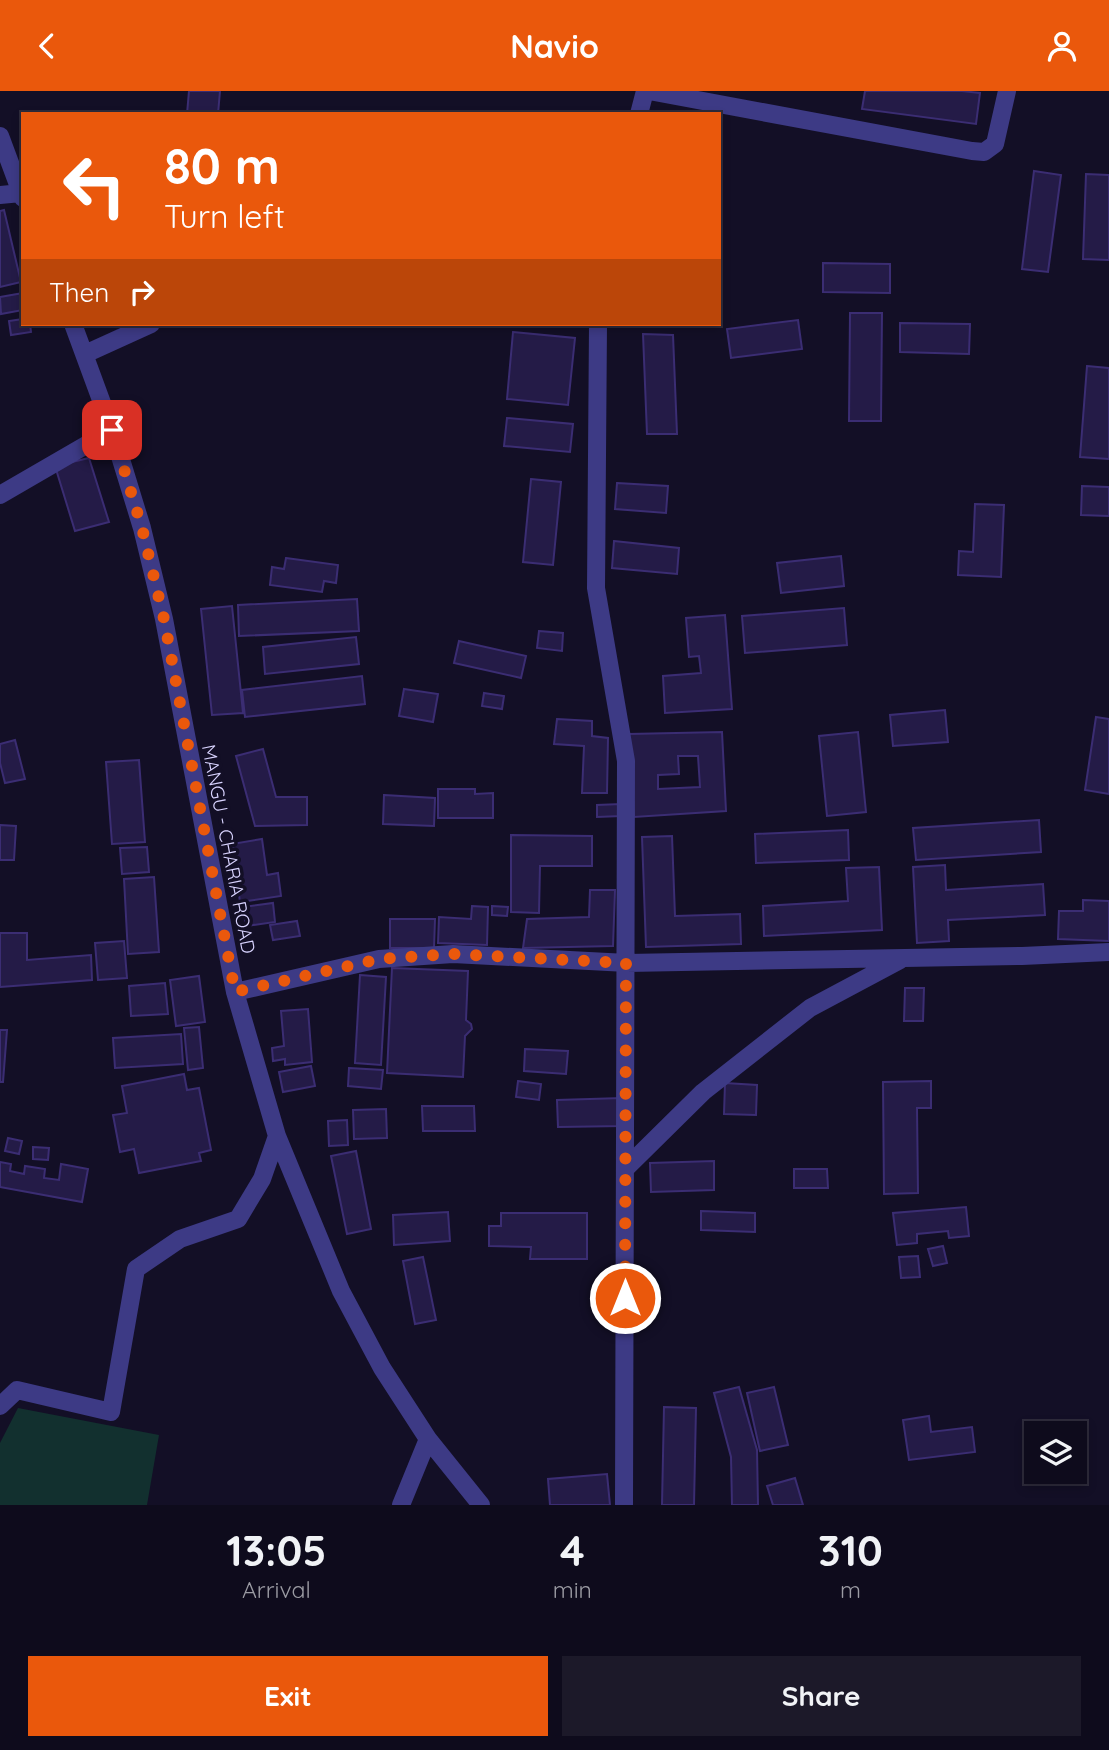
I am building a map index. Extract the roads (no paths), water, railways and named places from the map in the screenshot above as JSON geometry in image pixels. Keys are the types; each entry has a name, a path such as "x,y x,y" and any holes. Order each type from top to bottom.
{"street":[{"path":"640,112 647,91 985,152 995,144 1007,91"},
{"path":"0,136 21,193"},
{"path":"0,195 21,196"},
{"name":"MANGU - CHARIA ROAD","path":"74,326 112,430 142,528 164,619 235,992 277,1136 341,1291 382,1368 428,1439 481,1505"},
{"path":"85,354 147,326"},
{"path":"597,326 596,588 626,761 624,1505"},
{"path":"0,495 112,430"},
{"path":"235,992 379,959 453,954 626,963 902,959 1109,952"},
{"path":"626,1168 703,1092 810,1008 902,959"},
{"path":"0,1406 18,1390 111,1412 136,1269 180,1239 238,1219 262,1179 277,1136"},
{"path":"401,1505 428,1439"}]}
